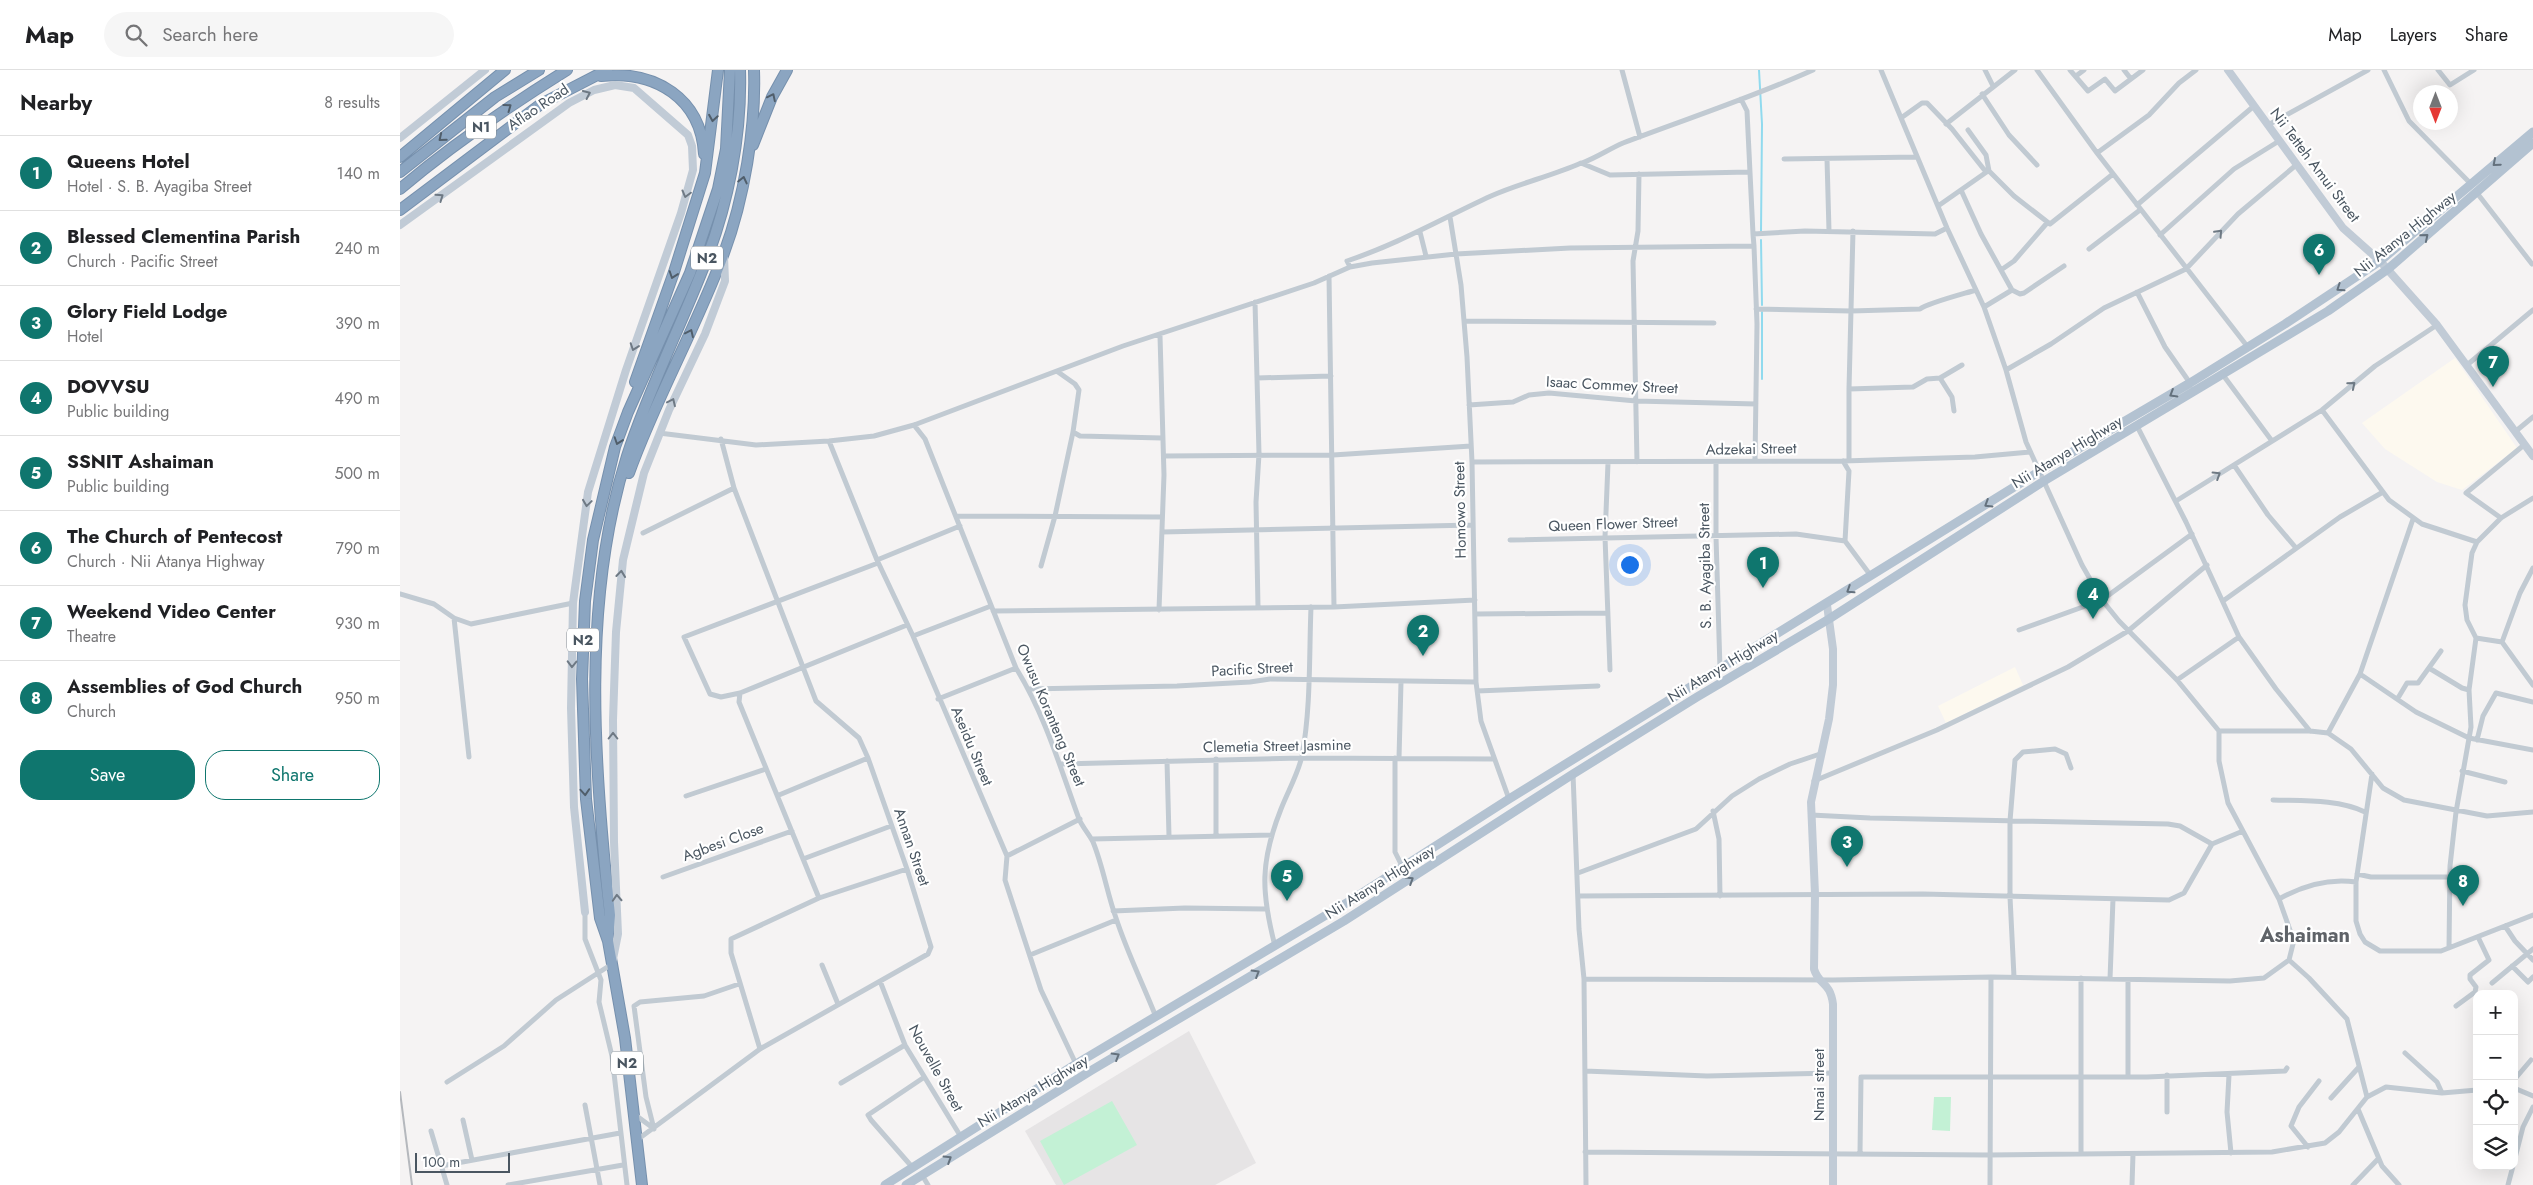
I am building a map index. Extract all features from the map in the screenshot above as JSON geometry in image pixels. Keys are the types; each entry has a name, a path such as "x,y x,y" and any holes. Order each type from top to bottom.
{"highway":[{"path":"400,157 505,70"},
{"name":"Aflao Road","path":"400,172 495,97 539,70"},
{"name":"Aflao Road","path":"400,189 515,102 567,70"},
{"path":"400,210 541,104 607,70"},
{"path":"628,412 632,392 674,272 705,173 718,70"},
{"path":"730,70 734,103"},
{"path":"734,103 740,70"},
{"path":"614,506 646,424 706,298 724,252 748,157 755,97 754,70"},
{"path":"748,157 772,97 787,70"},
{"path":"588,79 626,72 650,77 671,88 684,98 696,118 703,146 705,173"},
{"name":"N2","path":"608,941 610,915 597,781 596,725 601,585 614,506 627,455 662,351 709,222 718,189 734,103"},
{"name":"N2","path":"642,1185 624,1038 608,941 600,918 586,799 582,679 585,601 593,540 613,457 628,412 662,351"}],"main road":[{"path":"886,1185 1076,1064 1337,909 1509,799 2040,471 2190,384 2247,346 2330,296 2380,261 2533,132"},
{"name":"Nii Atanya Highway","path":"906,1185 1150,1036 1344,921 1573,774 1697,697 1829,619 2044,481 2328,311 2388,269 2533,143"},
{"path":"1337,909 1344,921"},
{"path":"1144,1024 1150,1036"}],"street":[{"path":"400,138 485,70"},
{"path":"1622,70 1640,137"},
{"path":"1350,267 1347,261 1382,249 1420,232 1491,196 1581,164 1640,137 1761,93 1813,70"},
{"path":"1584,979 1820,980 1991,977 2110,980 2250,980 2264,978 2289,960 2293,944 2279,899 2244,831 2234,816 2222,781 2219,761 2219,731 2177,680 2128,631 2102,600 2080,560 2030,452 2006,370 1984,307 1946,228 1881,70"},
{"path":"1985,70 1993,86"},
{"path":"1946,124 2015,70"},
{"path":"2037,70 2096,153 2247,346"},
{"path":"2070,70 2088,92 2105,79 2115,91 2143,70"},
{"path":"2076,76 2084,70"},
{"path":"2124,70 2131,79"},
{"path":"2096,153 2148,116 2178,83 2196,70"},
{"name":"Nii Tetteh Amui Street","path":"2228,70 2296,166 2343,228 2388,269 2438,324 2533,456"},
{"path":"2268,126 2368,70"},
{"path":"2384,70 2409,121 2472,184"},
{"path":"2438,70 2450,85 2474,70"},
{"name":"Aflao Road","path":"400,225 569,103 606,87 624,85 634,88 688,135 692,146 693,170 681,213 626,370 588,492 573,603"},
{"path":"1982,94 2009,135 2037,165"},
{"path":"1741,99 1747,112 1754,246 1756,309 1755,460"},
{"path":"1901,118 1922,103 1927,103 1987,171 2047,223"},
{"path":"2089,249 2254,106"},
{"path":"1938,206 1987,171 1988,159 1968,130"},
{"path":"2160,235 2234,169 2279,142"},
{"path":"1784,159 1917,157"},
{"path":"1827,159 1829,231"},
{"path":"1581,164 1610,175 1749,172"},
{"path":"2006,370 2051,344 2090,316 2186,269 2238,214 2296,166"},
{"path":"1637,462 1632,261 1638,231 1639,174"},
{"path":"2001,270 2014,261 2047,223 2052,223 2113,174"},
{"path":"1961,190 2012,290 2020,294 2024,293 2064,266"},
{"path":"2477,193 2532,264"},
{"name":"Homowo Street","path":"1450,217 1464,321 1469,405 1472,462 1474,600 1476,614 1476,682 1481,720 1509,799"},
{"path":"1753,234 1829,231 1935,234 1946,228"},
{"path":"1853,231 1846,461 1849,471 1845,541 1854,550 1872,576"},
{"path":"1420,232 1426,256"},
{"path":"659,432 756,445 829,441 874,436 914,425 1124,346 1160,336 1350,267 1426,256 1456,254 1635,246 1754,246"},
{"path":"447,1082 504,1046 556,1000 612,964 618,934 614,842 613,720 616,632 623,560 644,473 659,432 705,334 725,281 724,252"},
{"path":"1329,276 1334,607"},
{"path":"1756,309 1850,311 1920,309 1926,304 1936,304 1976,290"},
{"path":"1984,307 2012,290"},
{"path":"2138,292 2165,346 2190,384"},
{"path":"1255,302 1259,454 1256,531 1258,608"},
{"path":"2467,364 2533,310"},
{"path":"1464,321 1714,323"},
{"path":"2176,501 2322,410 2375,366 2438,324"},
{"path":"1159,610 1164,456 1160,336"},
{"path":"1849,389 1913,387 1927,379 1940,378 1962,365"},
{"path":"1041,566 1055,516 1073,432 1079,390 1075,384 1058,372"},
{"path":"2223,375 2272,441"},
{"path":"1257,378 1331,376"},
{"path":"1940,378 1952,397 1954,411"},
{"name":"Isaac Commey Street","path":"1469,405 1513,402 1529,396 1549,393 1636,401 1756,404"},
{"path":"2322,410 2383,492 2413,519 2477,542"},
{"path":"2516,432 2533,417"},
{"path":"2526,423 2533,424"},
{"name":"Owusu Koranteng Street","path":"914,425 925,439 1016,668 1029,689 1061,764 1085,832 1092,839 1106,880 1116,920 1157,1017"},
{"path":"2137,426 2207,565 2239,637 2276,689 2310,730"},
{"path":"1073,432 1087,437 1162,438"},
{"name":"Annan Street","path":"637,1141 760,1049 930,952 930,943 907,869 868,758 859,738 816,701 734,488 721,439"},
{"name":"Aseidu Street","path":"829,441 877,561 913,636 938,700 1007,856 1005,880 1040,990 1076,1064"},
{"path":"2501,518 2466,493 2524,445"},
{"path":"1164,456 1333,455 1471,446"},
{"name":"Adzekai Street","path":"1472,462 1846,461 1975,457 2030,452"},
{"name":"S. B. Ayagiba Street","path":"1716,462 1720,669"},
{"path":"1608,463 1605,537 1606,613 1610,670"},
{"path":"2234,465 2263,507 2296,548"},
{"path":"642,533 734,488"},
{"path":"2223,601 2340,517 2383,492"},
{"path":"2449,948 2450,878 2456,812 2469,738 2471,715 2469,690 2476,638 2467,620 2465,606 2472,553 2477,542 2501,518 2533,498"},
{"path":"957,516 1162,517"},
{"path":"2328,733 2360,674 2413,519"},
{"path":"1162,532 1473,525"},
{"path":"907,625 740,693 721,697 710,694 684,637 779,601 960,526"},
{"name":"Queen Flower Street","path":"1510,540 1716,534 1796,534 1845,541"},
{"path":"2019,630 2102,600 2192,534"},
{"path":"1814,782 1937,730 2068,667 2128,631 2207,565"},
{"path":"2502,642 2520,593 2533,568"},
{"path":"400,594 434,604 454,618 471,624 573,603 571,708 574,807 585,912 585,940 601,980 599,1002 612,1056 622,1164 626,1185"},
{"path":"913,636 992,608 1159,610 1334,607 1474,600"},
{"path":"1820,980 1814,969 1815,894 1811,815 1814,782 1829,719 1833,685 1833,649 1827,604"},
{"path":"1274,946 1265,909 1265,864 1272,835 1301,758 1308,679 1311,607"},
{"path":"1476,614 1606,613"},
{"path":"454,618 469,757"},
{"path":"2177,680 2239,637"},
{"path":"2476,638 2502,642 2533,685"},
{"path":"2398,698 2407,683 2418,683 2441,651"},
{"path":"938,700 1016,668"},
{"path":"2429,668 2462,688 2469,690"},
{"path":"2360,674 2438,724 2469,738 2533,750"},
{"name":"Pacific Street","path":"1029,689 1177,686 1250,682 1270,678 1476,682"},
{"path":"1401,682 1395,852 1402,866 1409,864"},
{"path":"1477,691 1598,686"},
{"path":"740,693 739,702 766,769 779,795 819,898"},
{"path":"2477,740 2483,716 2496,694 2533,702"},
{"path":"2219,731 2310,730 2328,733 2351,749 2390,794 2424,805 2487,816 2533,812"},
{"path":"2014,978 2010,897 2010,821 2015,760 2018,755 2047,750 2062,751 2072,768"},
{"path":"1578,873 1696,829 1713,811 1759,779 1790,764 1820,754"},
{"path":"779,795 868,758"},
{"name":"Clemetia Street Jasmine","path":"1061,764 1301,758 1494,759"},
{"path":"1216,759 1216,835"},
{"path":"1168,761 1169,836"},
{"path":"686,796 766,769"},
{"path":"2462,771 2505,782"},
{"path":"1573,774 1579,929 1584,979 1586,1185"},
{"path":"2372,774 2356,882 2356,921 2360,934 2372,947 2380,951 2432,952 2449,948 2533,915"},
{"path":"2273,800 2326,803 2355,807 2365,812"},
{"path":"1713,811 1719,839 1720,896"},
{"path":"1811,815 2168,824 2180,826 2212,844"},
{"path":"1007,856 1080,819"},
{"path":"803,858 891,826"},
{"name":"Agbesi Close","path":"663,877 792,831"},
{"path":"1579,896 1815,894 2169,900 2180,896 2212,844 2244,831"},
{"path":"1092,839 1272,835"},
{"path":"760,1049 730,953 731,939 819,898 907,869"},
{"path":"2357,874 2371,877 2450,878"},
{"path":"2279,899 2296,889 2317,883 2356,882"},
{"path":"2110,980 2113,899"},
{"path":"1113,911 1185,908 1265,909"},
{"path":"1030,955 1116,920"},
{"path":"2505,926 2533,960"},
{"path":"2456,1006 2475,992 2470,974 2489,960 2478,937"},
{"path":"2492,983 2533,949"},
{"path":"2289,960 2309,978 2347,1019 2367,1098"},
{"path":"822,965 838,1004"},
{"path":"2512,966 2528,982 2533,977"},
{"path":"1990,1185 1989,1078 1991,977"},
{"path":"2081,978 2081,1154"},
{"name":"Nmai street","path":"1820,980 1829,987 1833,1004 1833,1185"},
{"path":"2128,980 2128,1077"},
{"name":"Nouvelle Street","path":"880,981 905,1045 962,1138"},
{"path":"654,1129 646,1097 634,1006 640,1002 704,996 739,984"},
{"path":"841,1083 905,1045"},
{"path":"2405,1053 2437,1082 2442,1093"},
{"path":"2518,1075 2531,1060"},
{"path":"2331,1098 2359,1067"},
{"path":"1860,1153 1861,1077 2082,1078 2229,1075 2285,1071 2287,1068"},
{"path":"1585,1071 1707,1076 1834,1073"},
{"path":"2167,1075 2167,1112"},
{"path":"2229,1075 2227,1112 2230,1153"},
{"path":"913,1168 870,1120 868,1115 924,1078"},
{"path":"2308,1147 2291,1126 2299,1107 2319,1081"},
{"path":"1585,1152 1989,1155 2272,1152 2325,1143 2339,1132 2367,1098 2386,1087 2442,1093 2473,1090"},
{"path":"2518,1090 2533,1096"},
{"path":"584,1105 600,1185"},
{"path":"2518,1146 2523,1127 2533,1107"},
{"path":"2358,1109 2378,1159 2392,1180 2399,1185"},
{"path":"634,1114 654,1129"},
{"path":"464,1120 472,1160"},
{"path":"431,1131 447,1185"},
{"path":"441,1166 620,1133"},
{"path":"2132,1154 2132,1185"},
{"path":"2353,1185 2378,1159"},
{"path":"508,1185 622,1164"},
{"path":"2508,1185 2512,1170"},
{"path":"922,1175 928,1185"}],"shaded area":[{"path":"2455,358 2517,448 2462,490 2437,482 2385,449 2362,423"},
{"path":"2015,667 2023,685 1946,723 1938,706"},
{"path":"1189,1031 1256,1163 1215,1185 1056,1185 1025,1131"}],"green space":[{"path":"1934,1097 1951,1097 1950,1131 1932,1130"},
{"path":"1112,1101 1137,1145 1064,1185 1040,1141"}],"waterway":[{"path":"1759,70 1762,124 1761,231"},
{"path":"1761,240 1762,305"},
{"path":"1762,312 1762,379"}],"railway":[{"path":"400,1092 412,1185"}],"place":[{"name":"The Church of Pentecost","path":"2319,275"},
{"name":"Weekend Video Center","path":"2493,387"},
{"name":"Queens Hotel","path":"1763,588"},
{"name":"DOVVSU","path":"2093,619"},
{"name":"Blessed Clementina Parish","path":"1423,656"},
{"name":"Glory Field Lodge","path":"1847,867"},
{"name":"SSNIT Ashaiman","path":"1287,901"},
{"name":"Assemblies of God Church","path":"2463,906"}],"district":[{"name":"Ashaiman","path":"2305,935"}]}
